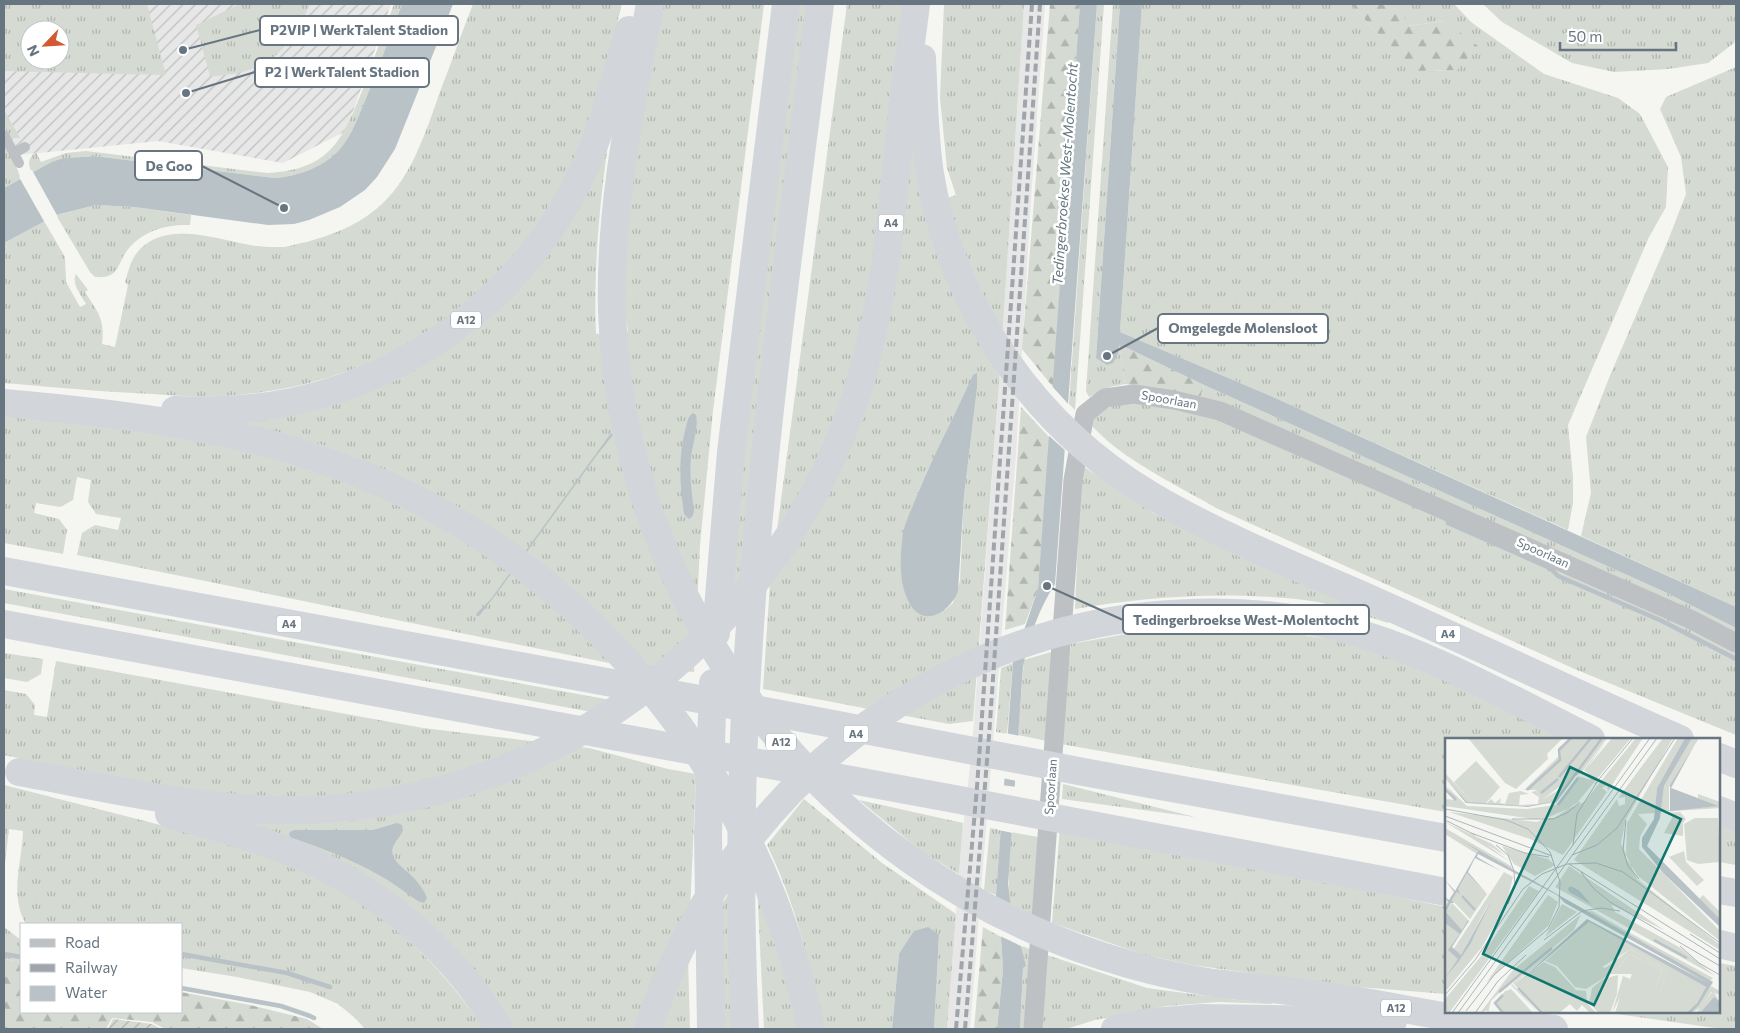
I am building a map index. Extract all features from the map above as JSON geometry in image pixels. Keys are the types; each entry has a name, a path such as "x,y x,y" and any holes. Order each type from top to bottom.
{"highway":[{"name":"A12","path":"73,409 203,411 247,408 289,402 334,390 380,373 409,358 449,332 485,305 514,275 536,250 570,196 599,132 637,4"},
{"name":"A12","path":"650,4 625,141 618,189 613,251 614,331 620,385 634,460 643,492 682,592 713,648 752,706 781,742 814,778 852,814 896,849 952,888 1001,915 1052,938 1102,956 1160,972 1210,982 1313,994 1479,1022 1554,1029"},
{"path":"711,1029 708,842 714,662 731,452 786,4"},
{"path":"745,1029 742,821 750,622 770,416 820,4"},
{"name":"A4","path":"917,4 927,149 935,199 948,246 976,311 1004,358 1028,391 1059,425 1095,457 1151,496 1451,652 1589,738"},
{"name":"A4","path":"11,770 201,805 240,809 329,809 368,805 461,784 503,770 572,738 631,701 664,675 706,638 762,574 793,529 809,501 848,418 870,344 887,249 917,4"},
{"name":"A12","path":"4,403 73,409 203,428 259,441 339,466 387,485 435,509 531,572 609,641 658,697 716,779 740,824 772,893 790,944 803,992 810,1029"},
{"name":"A4","path":"4,571 1445,838"},
{"name":"A4","path":"648,1029 660,993 681,946 704,903 729,864 789,793 857,733 926,688 975,663 1056,634 1108,622 1196,612 1262,614 1318,622 1372,637 1451,652 1677,738"},
{"path":"4,624 1086,823 1445,892"},
{"path":"1720,756 1736,764"},
{"name":"A4","path":"11,770 257,840 285,850 336,873 388,905 430,941 459,973 499,1029"},
{"path":"1720,791 1736,798"},
{"path":"1720,810 1736,817"},
{"path":"1720,889 1736,892"},
{"path":"1720,944 1736,948"},
{"name":"A12","path":"1115,1029 1151,1022 1229,1018 1479,1022"}],"street":[{"name":"Spoorlaan","path":"1033,1029 1073,480 1086,414 1105,398 1134,394 1174,400 1220,411 1692,620 1736,643"}],"lane":[{"path":"4,135 19,163"},
{"path":"14,153 25,147"}],"shaded area":[{"path":"4,4 391,4 346,131 283,163 158,141 9,156 4,159"},
{"path":"1024,4 1045,4 1016,454 970,1029 947,1029 962,838 972,748 1001,357"}],"green space":[{"path":"4,4 147,4 166,75 4,71"},
{"path":"240,4 310,4 294,35 270,60 272,64 269,67 266,63 239,73 210,76 196,25"},
{"path":"394,4 402,4 357,120 340,149 319,166 302,173 275,178 94,156 62,161 32,173 29,162 36,152 41,162 66,153 86,151 267,173 289,171 306,166 332,148 349,122"},
{"path":"473,4 622,4 591,119 562,185 529,236 491,280 447,318 398,349 344,372 286,388 224,396 180,396 4,383 4,243 44,221 65,257 66,282 80,307 86,304 76,285 76,274 88,290 85,292 100,316 103,335 102,344 115,347 128,285 125,282 128,271 136,254 147,243 160,237 190,234 254,246 287,247 351,226 375,210 388,198 416,155"},
{"path":"663,4 764,4 713,411 700,545 694,672 614,664 77,555 82,533 95,525 118,530 121,518 96,514 88,502 91,480 77,477 73,500 60,507 36,503 34,513 59,519 67,530 63,554 4,543 4,417 92,422 206,437 445,500 355,457 322,445 253,426 194,416 244,413 474,321 612,117 604,171 597,252 596,334 628,331 625,312 625,283 631,192 640,129"},
{"path":"798,4 814,4 745,581 729,600 749,400"},
{"path":"847,4 905,4 913,135 924,206 956,195 947,168 940,98 944,4 1024,4 1001,357 973,721 949,724 763,689 770,583","holes":["976,373 977,388 964,496 960,581 953,603 945,610 907,598 901,570 902,538 921,485"]},
{"path":"1050,4 1080,4 1053,387 1022,349"},
{"path":"1097,4 1104,4 1075,410 1069,404"},
{"path":"1113,4 1120,4 1096,357 1119,344 1125,384 1110,387 1089,397 1086,391"},
{"path":"1142,4 1350,4 1375,31 1418,71 1457,70 1445,21 1407,26 1399,4 1454,4 1471,22 1544,74 1618,98 1640,114 1668,167 1666,207 1649,237 1568,425 1573,477 1573,503 1568,530 1273,397 1120,332"},
{"path":"1350,4 1399,4 1408,26 1445,21 1478,46 1457,70 1417,71"},
{"path":"1483,4 1736,4 1736,36 1734,43 1708,63 1668,69 1614,72 1572,63 1502,22"},
{"path":"1736,67 1736,607 1581,536 1591,493 1586,437 1686,194 1681,157 1660,109 1666,97"},
{"path":"4,110 20,138 11,138 4,126"},
{"path":"4,144 21,179 4,188"},
{"path":"96,205 134,207 191,215 190,225 165,227 150,232 130,247 114,272 104,277 95,277 90,272 56,215"},
{"path":"1119,344 1204,385 1200,398 1125,384"},
{"path":"1204,385 1665,592 1736,628 1736,637 1200,398"},
{"path":"1133,402 1229,419 1736,649 1736,735 1577,670 1216,508 1127,456 1089,423 1099,413 1108,408"},
{"path":"1021,407 1050,438 1038,589 1025,624 1005,630"},
{"path":"1081,465 1153,513 1236,553 1390,620 1388,623 1318,602 1250,596 1162,598 1118,602 1075,609"},
{"path":"4,589 616,701 597,713 4,603"},
{"path":"1238,627 1282,631 1356,644 1432,672 1564,738 1445,738 1445,812 1061,744 1071,644 1137,632"},
{"path":"1058,650 1047,741 1018,735 1024,660"},
{"path":"4,653 43,659 41,674 27,682 4,678"},
{"path":"56,661 423,728 589,748 668,769 696,774 688,958 690,1029 509,1029 440,941 202,816 298,822 363,819 417,810 412,789 386,795 220,800 4,755 4,690 26,694 35,705 34,715 47,717"},
{"path":"1013,663 1007,734 996,732 1001,668"},
{"path":"1063,784 1195,817 1062,799"},
{"path":"4,785 238,847 306,872 348,895 388,923 440,972 484,1029 365,1029 338,1004 310,992 182,968 182,923 26,923 18,902 17,890 23,831 9,829 4,872"},
{"path":"804,799 882,863 956,914 947,1029 934,1029 939,935 899,954 892,1029 825,1029 808,959 794,913 767,845"},
{"path":"859,800 963,823 959,874 921,851"},
{"path":"1720,816 1736,824 1736,865 1720,862"},
{"path":"1060,827 1445,907 1445,994 1346,986 1192,965 1142,954 1052,923"},
{"path":"990,828 1001,830 996,895 984,890"},
{"path":"1011,832 1038,837 1033,915 1010,904 1008,872"},
{"path":"757,884 801,1029 764,1029"},
{"path":"735,885 737,1029 723,1029 718,909"},
{"path":"4,927 20,939 20,962 4,959"},
{"path":"983,927 1001,937 1003,970 997,1029 974,1029"},
{"path":"1020,945 1032,950 1027,1029 1020,1029 1023,968 1026,966"},
{"path":"1044,954 1147,988 1237,1000 1272,1002 1272,1004 1219,1002 1166,1006 1095,1020 1066,1029 1040,1029"},
{"path":"4,959 20,962 20,1013 182,1013 182,992 250,1005 307,1019 323,1029 165,1029 152,1022 112,1018 106,1029 4,1029"},
{"path":"1720,963 1736,966 1736,1029 1722,1029 1610,1013 1720,1013"},
{"path":"113,1019 152,1024 161,1029 108,1029"}],"water":[{"path":"402,4 453,4 395,149 377,177 365,190 340,207 294,224 268,225 134,207 96,205 56,215 4,243 4,188 61,159 94,156 275,178 302,173 319,166 340,149 351,132 370,89"},
{"path":"1080,4 1097,4 1055,584 1035,624 1023,667 1008,883 1011,908 1026,966 1023,968 1020,1029 997,1029 1003,970 996,895 1013,663 1038,589"},
{"path":"1120,4 1142,4 1120,332 1273,397 1736,607 1736,628 1665,592 1204,385 1119,344 1118,354 1113,363 1107,365 1096,358"},
{"path":"977,373 977,388 964,496 958,591 950,605 937,614 922,615 910,604 902,581 901,548 904,530 936,453 973,375"},
{"path":"693,413 697,419 690,465 694,512 689,519 684,514 681,462 687,423"},
{"path":"611,433 613,435 497,593 479,616 477,616 476,614 491,599"},
{"path":"397,823 402,825 403,830 393,847 393,856 421,887 427,898 424,903 368,869 336,854 292,838 289,835 294,830 373,830"},
{"path":"928,927 939,935 934,1029 892,1029 899,954 914,931"}],"pier":[{"path":"32,170 58,217 45,223 19,177"},
{"path":"1051,385 1071,407 1068,453 1047,434"},
{"path":"1005,733 1020,736 1017,781 1002,778"},
{"path":"1001,785 1017,787 1013,833 998,830"},
{"path":"993,895 1013,905 1023,947 998,935"}],"waterway":[{"path":"1448,523 1550,568 1558,576 1662,621 1736,659"},
{"path":"4,954 20,957"},
{"path":"182,954 287,973 330,987"},
{"path":"182,988 281,1006 314,1018"}],"railway":[{"path":"956,1029 977,787 1032,4"},
{"path":"965,1029 989,736 1040,4"}],"place":[{"name":"P2VIP | WerkTalent Stadion","path":"183,50"},
{"name":"P2 | WerkTalent Stadion","path":"186,93"},
{"name":"De Goo","path":"284,208"},
{"name":"Omgelegde Molensloot","path":"1107,356"},
{"name":"Tedingerbroekse West-Molentocht","path":"1047,586"}]}
